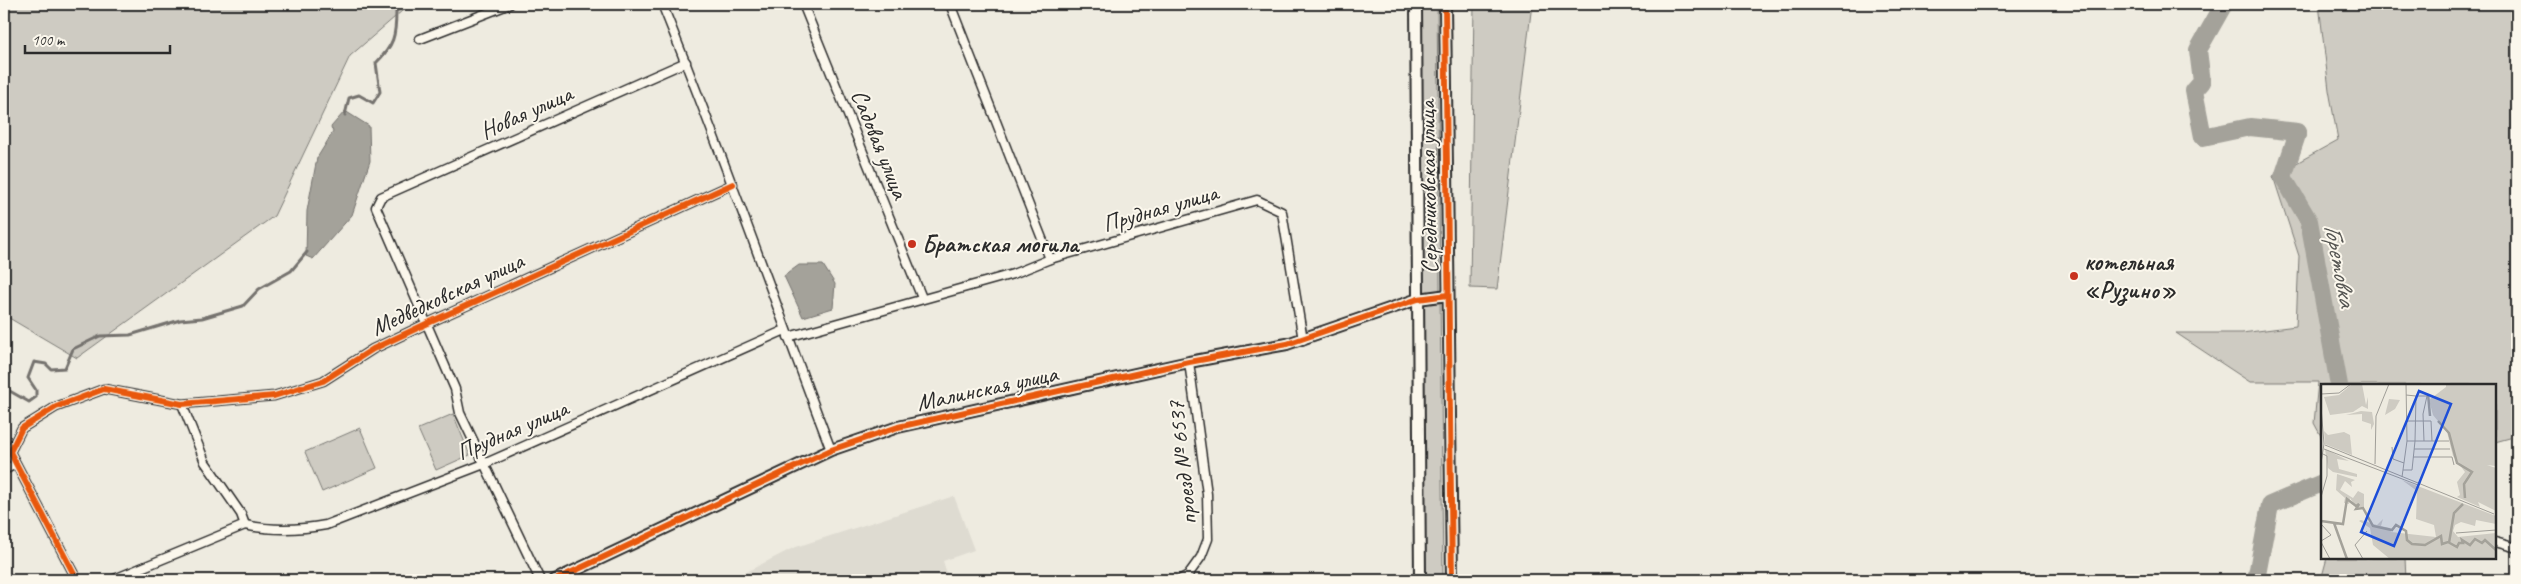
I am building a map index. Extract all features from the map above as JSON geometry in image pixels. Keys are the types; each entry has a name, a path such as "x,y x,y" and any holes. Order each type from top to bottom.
{"street":[{"path":"420,39 510,4"},
{"path":"662,4 733,184 786,333 831,450"},
{"name":"Садовая улица","path":"804,4 922,298"},
{"path":"950,4 1050,259"},
{"name":"Середниковская улица","path":"1416,4 1420,580"},
{"name":"Середниковская улица","path":"1445,4 1452,580"},
{"name":"Новая улица","path":"426,324 376,207 381,197 686,62"},
{"name":"Медведковская улица","path":"76,580 10,452 22,428 56,407 104,389 182,404 274,396 323,381 373,349 733,184"},
{"name":"Прудная улица","path":"245,525 262,529 300,530 326,525 484,464 786,333 1013,274 1050,259 1257,200 1282,212 1303,340"},
{"name":"Малинская улица","path":"555,580 831,450 898,427 1189,362 1303,340 1418,299 1448,295"},
{"path":"426,324 455,389 460,413 540,580"},
{"name":"проезд № 6537","path":"1179,580 1188,574 1201,558 1208,539 1207,494 1189,362"},
{"path":"112,580 245,525 242,514 205,462 182,404"},
{"path":"4,470 16,464"},
{"path":"2496,542 2517,548"}],"shaded area":[{"path":"4,4 410,4 350,56 274,216 77,358 4,315"},
{"path":"1418,4 1437,4 1443,580 1425,580"},
{"path":"1474,4 1532,4 1497,289 1470,288"},
{"path":"2319,4 2517,4 2517,436 2496,442 2496,384 2321,384 2321,436 2314,423 2318,382 2250,382 2176,333 2242,333 2296,326 2299,256 2273,176 2338,140 2329,90"},
{"path":"345,111 369,126 370,161 352,215 313,259 306,256 307,211 317,158 333,132 331,127"},
{"path":"799,265 823,265 835,284 833,308 803,317 784,276"},
{"path":"453,414 470,455 436,470 418,429"},
{"path":"360,428 377,468 322,492 305,452"},
{"path":"954,496 974,550 943,561 949,580 731,580 793,548"},
{"path":"2327,559 2405,559 2406,580 2321,580"}],"waterway":[{"path":"345,115 349,98 359,95 373,103 380,92 376,63 387,51 393,40 396,11 407,4"},
{"name":"Горетовка","path":"2224,4 2198,50 2202,82 2194,91 2203,137 2250,127 2298,132 2283,177 2309,221 2339,384"},
{"path":"4,415 8,390 29,402 36,397 36,390 28,378 34,362 46,364 51,369 65,368 73,349 100,336 130,335 180,320 202,318 243,306 259,289 291,271 307,252"},
{"name":"Горетовка","path":"2256,580 2270,505 2321,483"}],"cycle path":[{"path":"1445,4 1452,580"},
{"path":"77,580 10,452 22,428 56,407 104,389 182,404 274,396 323,381 373,349 733,184"},
{"path":"555,580 831,450 898,427 1189,362 1287,344 1418,299 1448,295"}],"place":[{"name":"Братская могила","path":"912,244"},
{"name":"котельная «Рузино»","path":"2074,276"}]}
